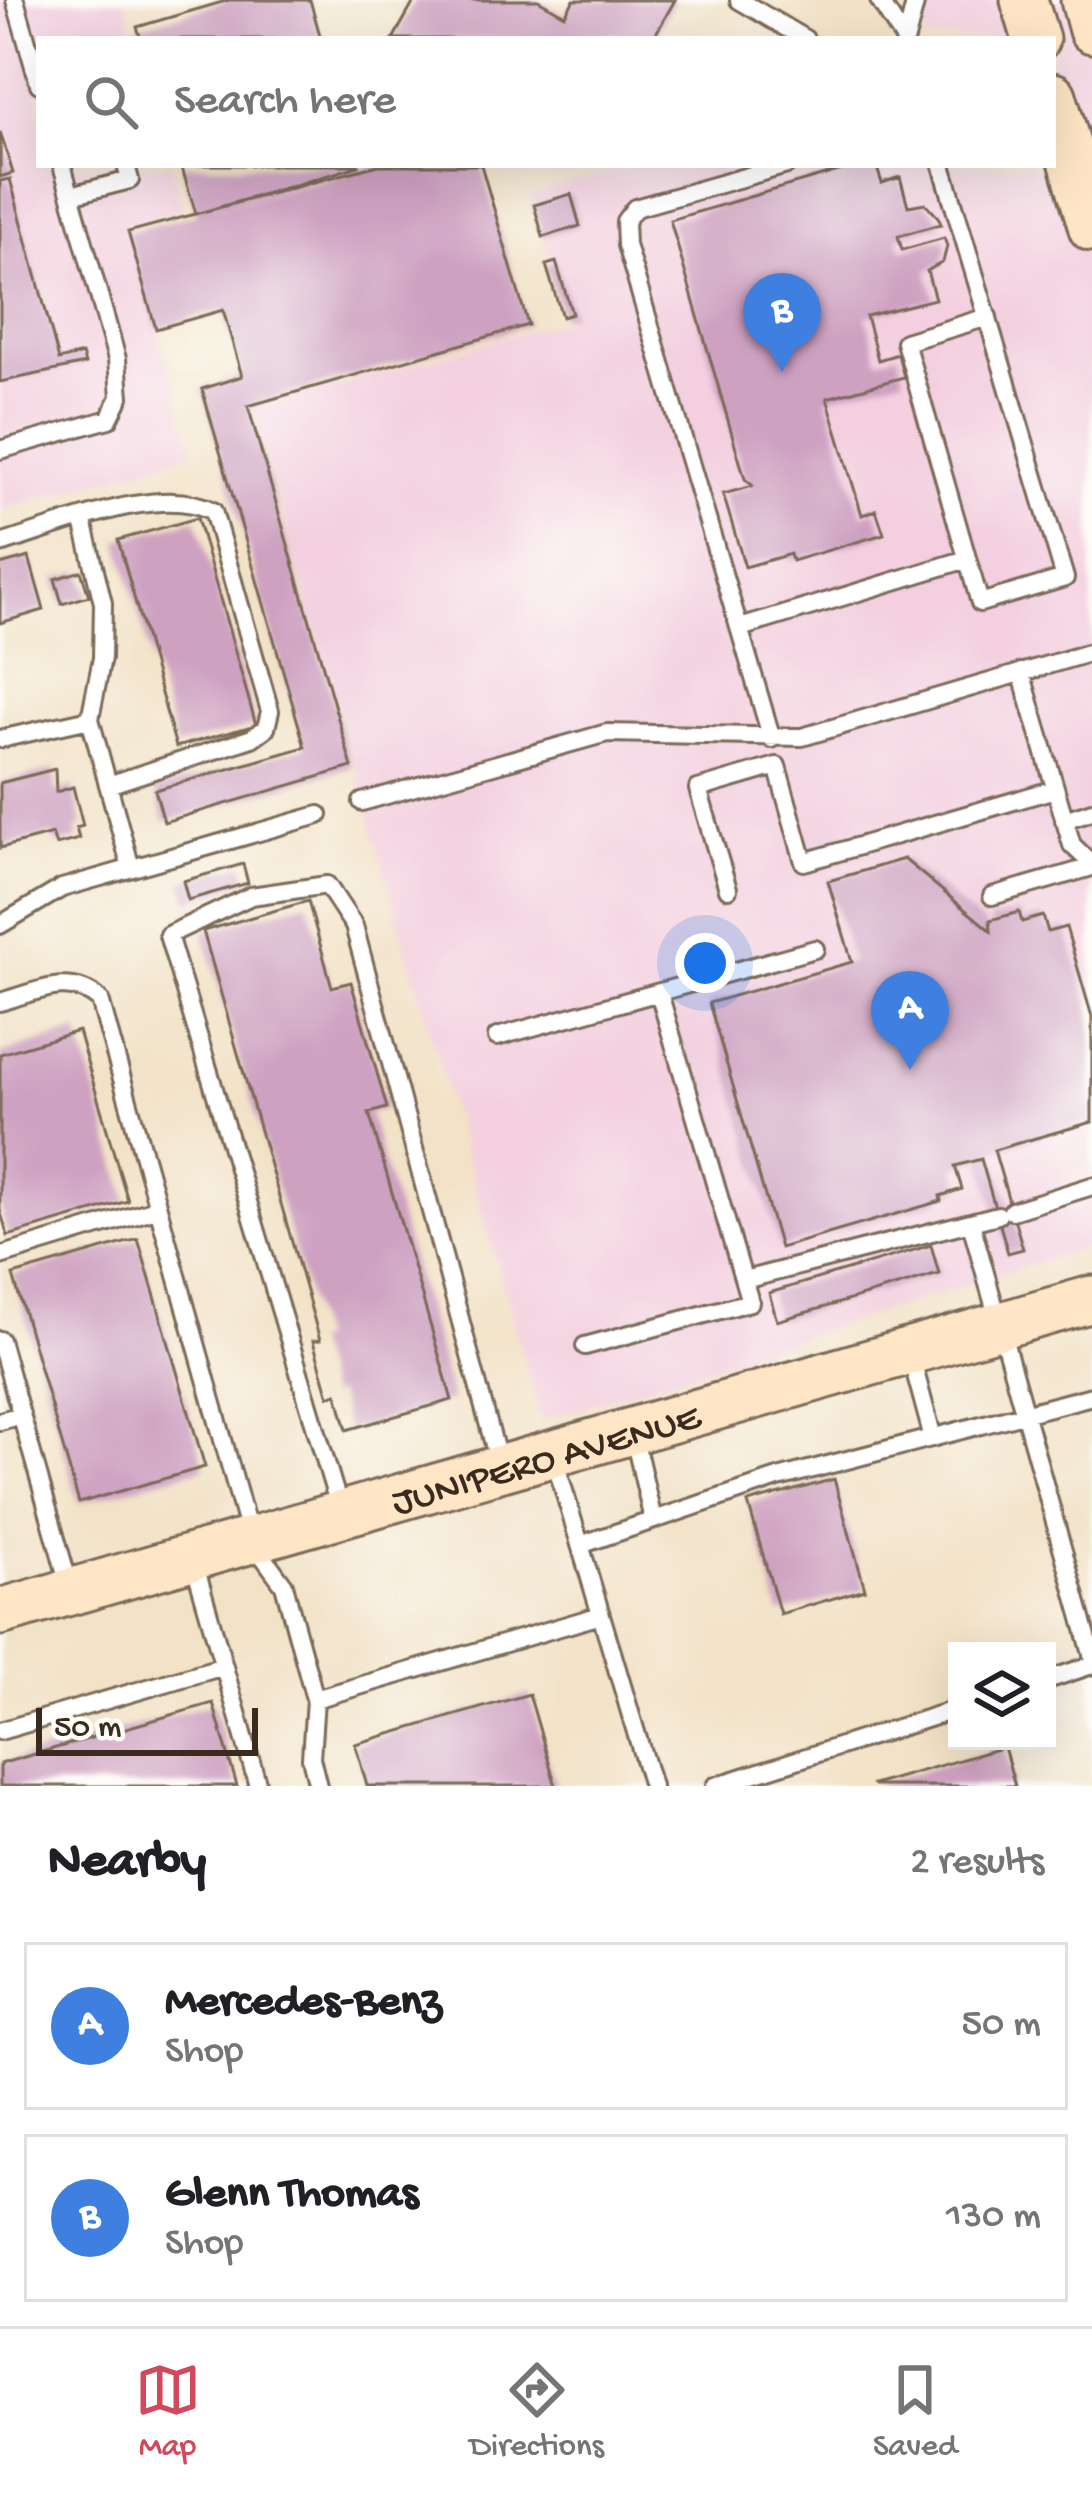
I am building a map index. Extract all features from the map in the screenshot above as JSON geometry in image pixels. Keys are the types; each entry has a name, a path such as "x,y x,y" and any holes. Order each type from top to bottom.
{"street":[{"path":"1024,0 1035,36"},
{"path":"1084,0 1092,30"},
{"path":"1070,119 1092,229"},
{"name":"JUNIPERO AVENUE","path":"0,1612 1092,1299"}],"lane":[{"path":"15,0 35,54"},
{"path":"739,0 800,36"},
{"path":"879,0 903,36"},
{"path":"906,36 916,0"},
{"path":"0,450 109,419 120,397 117,358 63,168"},
{"path":"70,195 130,179 127,168"},
{"path":"772,739 626,245 626,221 635,208 776,168"},
{"path":"943,168 988,317 1065,578 980,604 905,342 988,317"},
{"path":"0,544 162,499 193,500 213,511 270,711 266,728 252,738 108,785"},
{"path":"83,521 103,603 102,658 90,719 131,868"},
{"path":"740,628 967,559"},
{"path":"362,802 607,733 802,737 1092,652"},
{"path":"992,896 1092,866 1072,845 1021,672"},
{"path":"0,740 90,719"},
{"path":"728,889 698,789 777,766 804,862 1055,789"},
{"path":"1064,820 1092,811"},
{"path":"0,926 62,888 319,815"},
{"path":"341,1512 168,934 251,896 327,885 354,926 501,1468"},
{"path":"497,1037 815,949"},
{"path":"0,1002 61,984 84,986 100,1000 250,1540 284,1585 315,1700 311,1758 318,1786"},
{"path":"585,1346 750,1302 658,993"},
{"path":"744,1280 971,1223 1092,1186"},
{"path":"0,1256 156,1209"},
{"path":"971,1223 1092,1654"},
{"path":"0,1340 71,1590"},
{"path":"910,1353 934,1438"},
{"path":"580,1545 778,1478 1092,1396"},
{"path":"0,1421 21,1415"},
{"path":"632,1432 653,1520"},
{"path":"553,1454 652,1786"},
{"path":"192,1555 258,1786"},
{"path":"315,1700 601,1615"},
{"path":"1056,1677 1092,1665"},
{"path":"0,1731 224,1666"},
{"path":"715,1786 948,1711"}],"shaded area":[{"path":"0,0 125,0 135,36 36,36 36,168 172,168 182,208 128,225 194,452 0,511"},
{"path":"904,0 1092,0 1092,1245 541,1420 253,410 567,319 530,195 622,168 1056,168 1056,36 927,36"}],"building":[{"path":"229,0 310,0 320,36 140,36 137,27"},
{"path":"415,0 538,0 565,15 574,0 675,0 655,36 395,36"},
{"path":"0,132 13,173 0,177"},
{"path":"182,168 352,168 196,214"},
{"path":"367,168 482,168 528,325 248,406 352,767 164,822 155,790 305,747 202,389 242,376 223,310 156,329 128,232"},
{"path":"849,168 877,168 882,183 900,177 908,206 925,203 938,217 941,224 898,236 902,250 944,238 943,262 927,271 935,299 866,316 878,360 898,354 904,377 827,398 862,515 876,510 884,534 792,561 790,554 745,567 723,494 753,486 745,479 670,220"},
{"path":"10,179 59,360 82,354 85,364 0,382 0,181"},
{"path":"571,194 580,226 543,237 534,205"},
{"path":"556,262 572,314 562,317 546,265"},
{"path":"197,518 256,725 176,747 118,540"},
{"path":"29,557 44,610 0,623 0,565"},
{"path":"81,571 89,596 62,604 55,579"},
{"path":"55,769 56,792 73,787 83,826 76,828 79,839 56,845 52,834 0,848 0,783"},
{"path":"904,859 991,931 990,920 1019,912 1022,922 1043,916 1048,932 1066,927 1092,1017 1092,1122 994,1150 1023,1249 1008,1253 981,1159 955,1166 962,1189 940,1196 941,1201 780,1248 709,1003 852,962 828,881"},
{"path":"243,864 248,883 188,900 183,881"},
{"path":"308,901 332,987 351,982 387,1108 369,1113 452,1400 347,1430 337,1393 329,1396 313,1341 320,1340 203,931"},
{"path":"78,1031 128,1201 8,1236 0,1210 0,1054"},
{"path":"138,1239 205,1467 79,1503 13,1275"},
{"path":"931,1245 939,1274 777,1321 769,1293"},
{"path":"834,1479 865,1589 780,1614 748,1503"},
{"path":"529,1694 556,1786 367,1786 355,1744"},
{"path":"213,1703 237,1786 0,1786 0,1764"},
{"path":"1005,1750 1015,1786 874,1786"}],"place":[{"name":"Glenn Thomas","path":"782,372"},
{"name":"Mercedes-Benz","path":"910,1070"}]}
